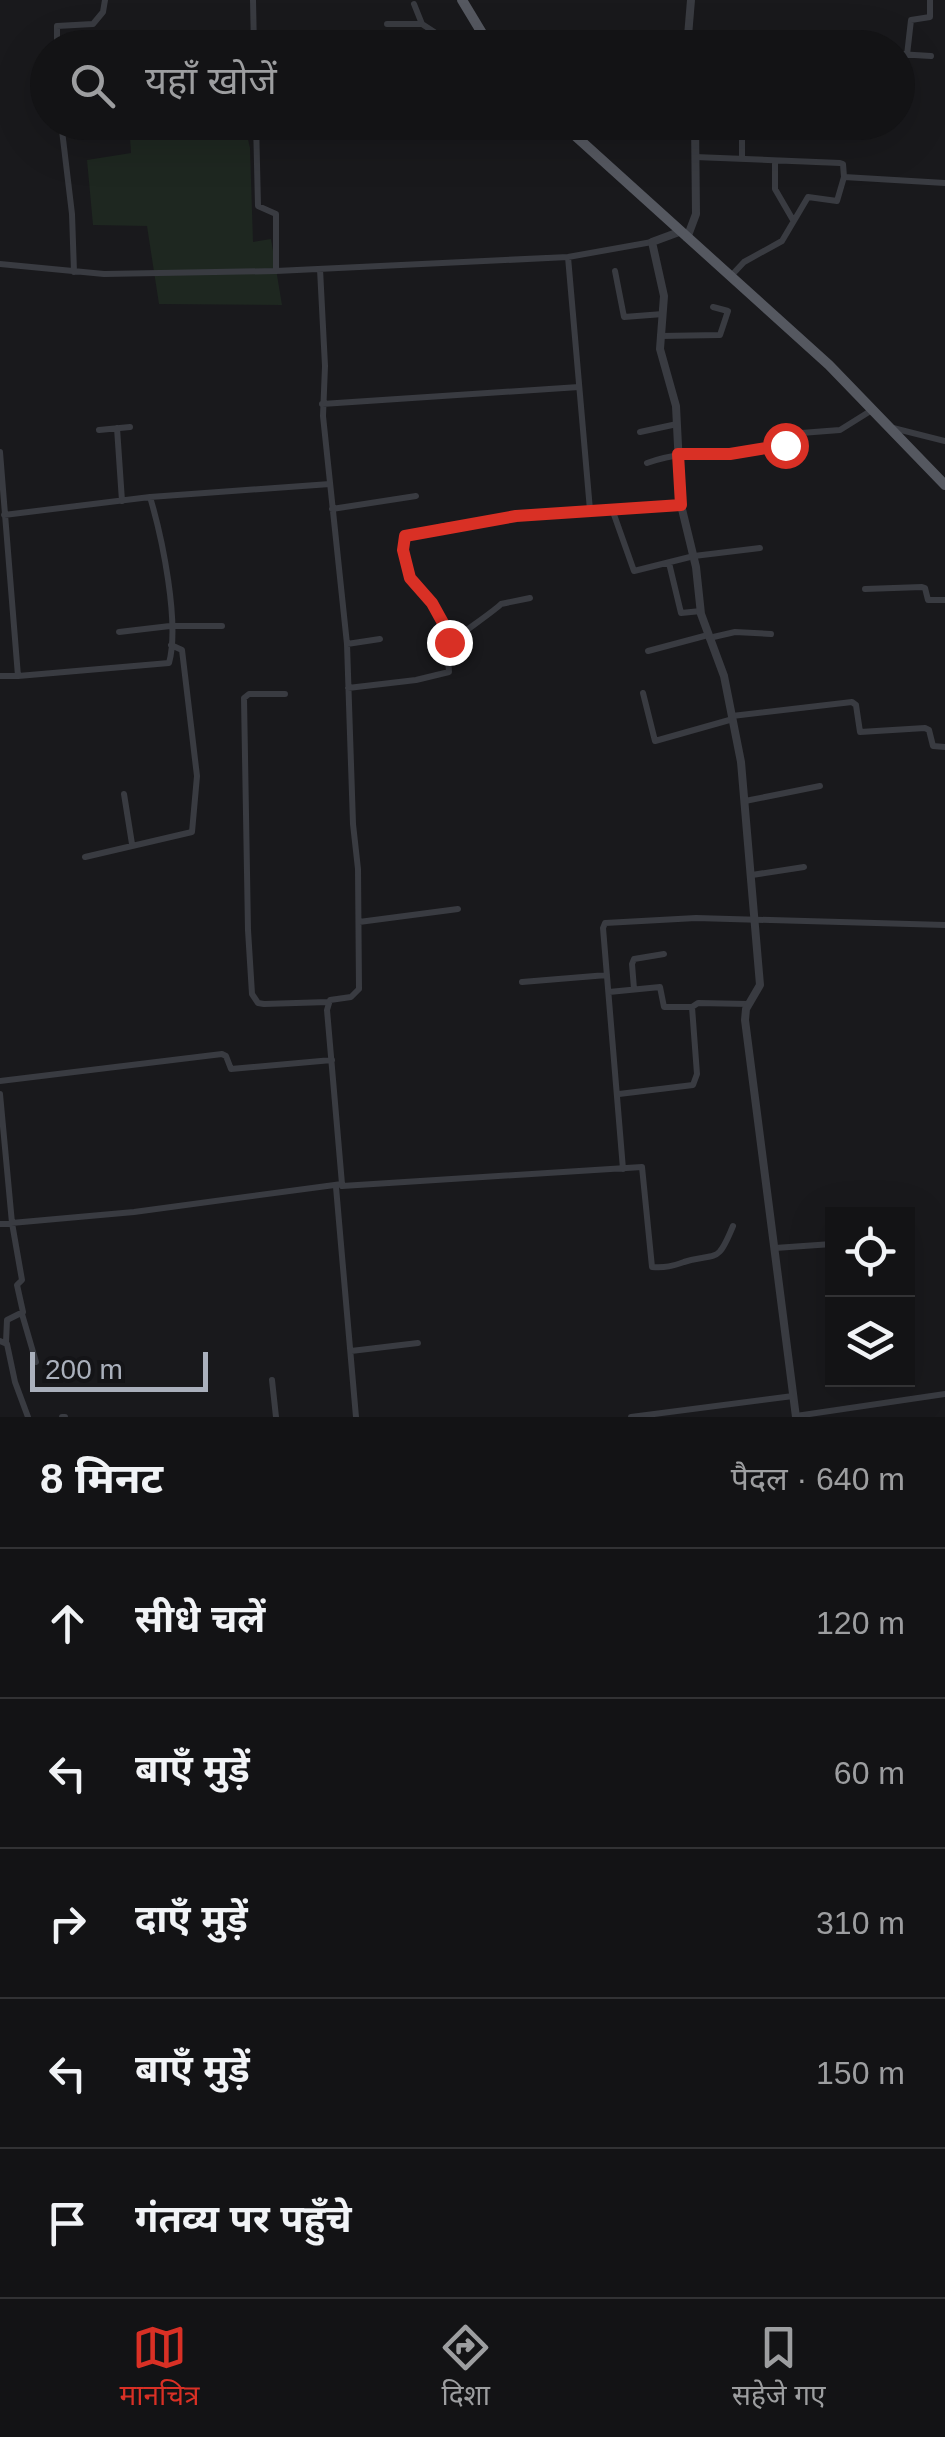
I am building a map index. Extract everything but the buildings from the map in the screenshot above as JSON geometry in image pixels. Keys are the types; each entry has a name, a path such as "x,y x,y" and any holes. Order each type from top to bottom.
{"main road":[{"path":"462,0 480,30"},
{"path":"580,140 873,409 945,485"}],"street":[{"path":"56,30 56,26 94,24 103,12 105,0"},
{"path":"253,0 254,30"},
{"path":"688,30 691,0"},
{"path":"910,30 911,20 930,16 930,0"},
{"path":"414,4 422,24"},
{"path":"388,24 422,24 431,30"},
{"path":"915,55 931,56"},
{"path":"63,140 74,272"},
{"path":"256,140 258,206 276,214 276,271"},
{"path":"0,264 74,272 276,271 568,257 683,235 696,214 696,140"},
{"path":"742,140 742,157"},
{"path":"696,156 843,164 844,177 836,201 810,196 782,241 744,262 730,277"},
{"path":"775,162 775,190 793,220"},
{"path":"844,177 945,183"},
{"path":"652,242 664,296 660,336 677,424 681,505 694,556 701,611 722,669 745,802 760,985 748,1004 745,1020 796,1416 945,1394"},
{"path":"568,257 590,510"},
{"path":"285,694 249,694 244,698 252,994 258,1003 264,1004 328,1002 352,997 359,989 347,644 322,404 326,366 320,269"},
{"path":"615,271 624,316 662,314"},
{"path":"660,336 720,335 728,311 713,307"},
{"path":"322,404 579,388"},
{"path":"647,463 678,454 730,454 782,447 788,434 840,430 873,409"},
{"path":"640,432 677,424"},
{"path":"99,430 130,426"},
{"path":"117,428 122,500"},
{"path":"892,428 945,442"},
{"path":"0,452 18,676"},
{"path":"4,515 150,497 330,484"},
{"path":"332,509 416,496"},
{"path":"0,676 167,665 171,645 163,540 150,497"},
{"path":"460,635 448,632 432,603 414,584 404,559 402,538 444,526 474,526 516,516 681,505"},
{"path":"612,508 632,570 694,556 760,548"},
{"path":"669,562 680,612 701,611"},
{"path":"865,589 922,587 926,588 928,600 945,600"},
{"path":"348,688 449,672 446,645 505,602 530,598"},
{"path":"120,632 170,626 222,626"},
{"path":"648,651 735,632 772,634"},
{"path":"347,644 380,639"},
{"path":"85,857 189,834 194,828 198,776 182,650 171,645"},
{"path":"642,694 656,741 732,717 852,702 856,705 860,732 925,728 933,746 945,748"},
{"path":"745,802 820,786"},
{"path":"124,794 132,844"},
{"path":"752,875 804,867"},
{"path":"358,922 458,909"},
{"path":"623,1168 606,923 696,918 945,924"},
{"path":"634,989 634,959 664,954"},
{"path":"522,982 607,975"},
{"path":"609,992 660,986 666,1008 692,1007 698,1003 748,1004"},
{"path":"328,1002 356,1417"},
{"path":"618,1094 696,1083 692,1007"},
{"path":"0,1081 222,1054 231,1069 332,1060"},
{"path":"0,1094 12,1223 22,1278 17,1285 36,1362"},
{"path":"0,1224 339,1186 623,1168 644,1169 652,1268 712,1258 726,1244 733,1226"},
{"path":"775,1248 825,1244"},
{"path":"22,1314 7,1320 3,1341 28,1417"},
{"path":"351,1352 418,1343"},
{"path":"272,1380 276,1417"},
{"path":"632,1417 794,1396"}],"shaded area":[{"path":"130,140 248,140 253,242 271,239 282,305 159,304 147,226 93,225 87,160 131,153"}],"route":[{"path":"449,642 460,635 448,632 432,603 410,578 403,550 405,536 516,516 681,505 678,454 730,454 785,445"}]}
